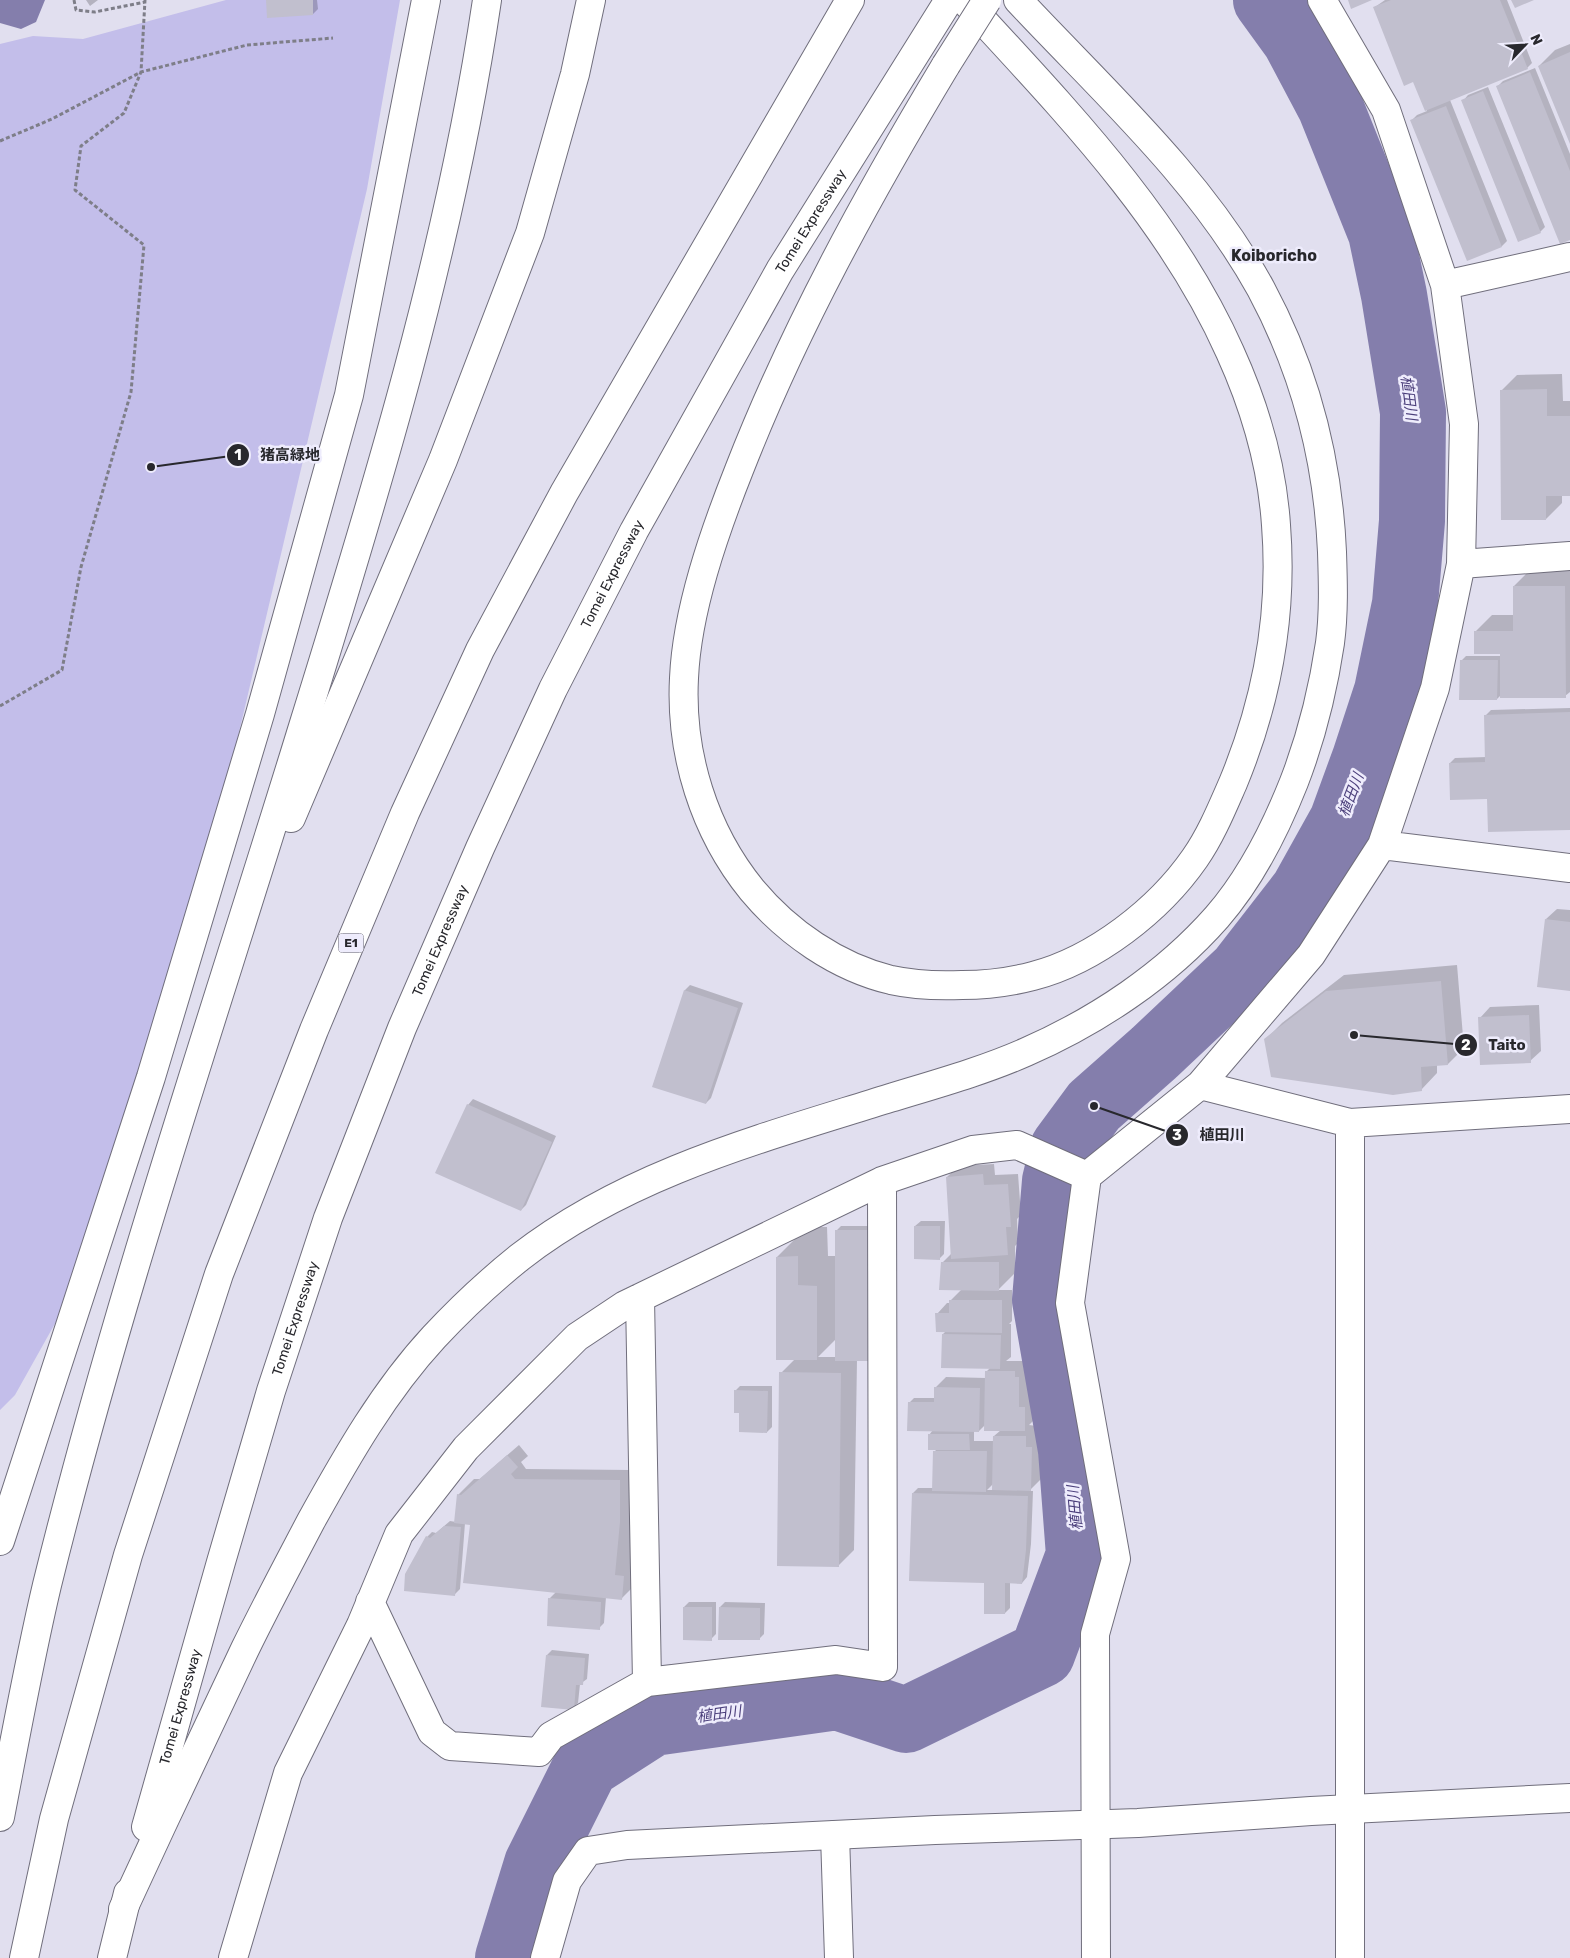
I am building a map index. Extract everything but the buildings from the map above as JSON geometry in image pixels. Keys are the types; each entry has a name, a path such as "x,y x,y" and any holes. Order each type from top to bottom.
{"main road":[{"path":"0,1541 151,1077 260,714 349,395 426,0"},
{"path":"0,1817 47,1588 88,1432 133,1273 232,958 384,460 446,222 478,57 487,0"},
{"path":"232,958 443,460 530,233 575,74 591,0"},
{"name":"E1","path":"24,1958 54,1819 128,1555 216,1283 314,1030 394,840 480,650 564,493 850,0"},
{"name":"Tomei Expressway","path":"112,1958 123,1909 271,1391 328,1218 402,1028 480,848 553,689 634,531 780,270 949,0"},
{"path":"964,0 1088,138 1133,193 1172,248 1205,302 1230,351 1253,407 1269,469 1276,523 1278,587 1272,649 1259,710 1242,762 1222,810 1195,858 1160,900 1124,930 1082,956 1038,975 987,984 938,986 889,980 848,964 808,942 771,912 736,870 710,823 692,768 685,726 684,677 692,624 705,566 723,510 756,426 798,335 892,154 946,64 987,0"},
{"path":"123,1909 196,1750 273,1593 348,1454 389,1393 413,1362 431,1340 475,1295 524,1254 570,1222 630,1191 692,1163 757,1140 959,1078 1027,1052 1089,1020 1139,988 1183,953 1221,913 1255,864 1282,814 1305,749 1320,696 1331,639 1333,580 1331,522 1324,464 1310,407 1289,347 1262,292 1231,240 1198,194 1148,137 1018,0"},
{"path":"1096,1958 1095,1634 1116,1559 1070,1303 1080,1173 1200,1085 1311,955 1382,845 1435,688 1461,564 1464,424 1445,285 1386,110 1322,0"},
{"path":"1445,285 1570,257"},
{"path":"1461,564 1570,556"},
{"path":"1382,845 1570,868"},
{"path":"1200,1085 1350,1123 1570,1109"},
{"path":"1350,1123 1350,1958"},
{"path":"233,1958 288,1773 370,1602 398,1534 466,1448 576,1337 640,1298 882,1181 973,1150 1017,1145 1080,1173"},
{"path":"370,1602 432,1732 450,1746 539,1752 551,1736 647,1682 836,1660 883,1667 882,1181"},
{"path":"640,1298 647,1682"},
{"path":"545,1958 567,1881 588,1851 626,1845 1095,1825 1570,1798"},
{"path":"835,1835 839,1958"}],"path":[{"path":"0,706 62,670 81,567 131,392 144,245 75,190 81,146 124,113 141,72 145,1 95,12 76,10 74,0"},
{"path":"0,141 52,119 141,72 247,45 333,38"}],"shaded area":[{"path":"0,0 45,0 36,22 21,29 0,23"},
{"path":"226,0 400,0 367,189 236,745 146,1050 62,1311 15,1395 0,1410 0,44 33,36 83,39"}],"waterway":[{"name":"植田川","path":"508,1958 537,1864 586,1766 653,1723 837,1697 906,1720 1042,1654 1079,1555 1071,1450 1045,1300 1055,1181 1063,1148 1094,1106 1154,1053 1241,971 1303,891 1342,821 1365,758 1387,691 1405,604 1412,521 1413,412 1394,295 1381,233 1330,106 1295,40 1266,0"}],"place":[{"name":"猪高緑地","path":"151,467"},
{"name":"Taito","path":"1354,1035"},
{"name":"植田川","path":"1094,1106"}],"district":[{"name":"Koiboricho","path":"1274,255"}]}
